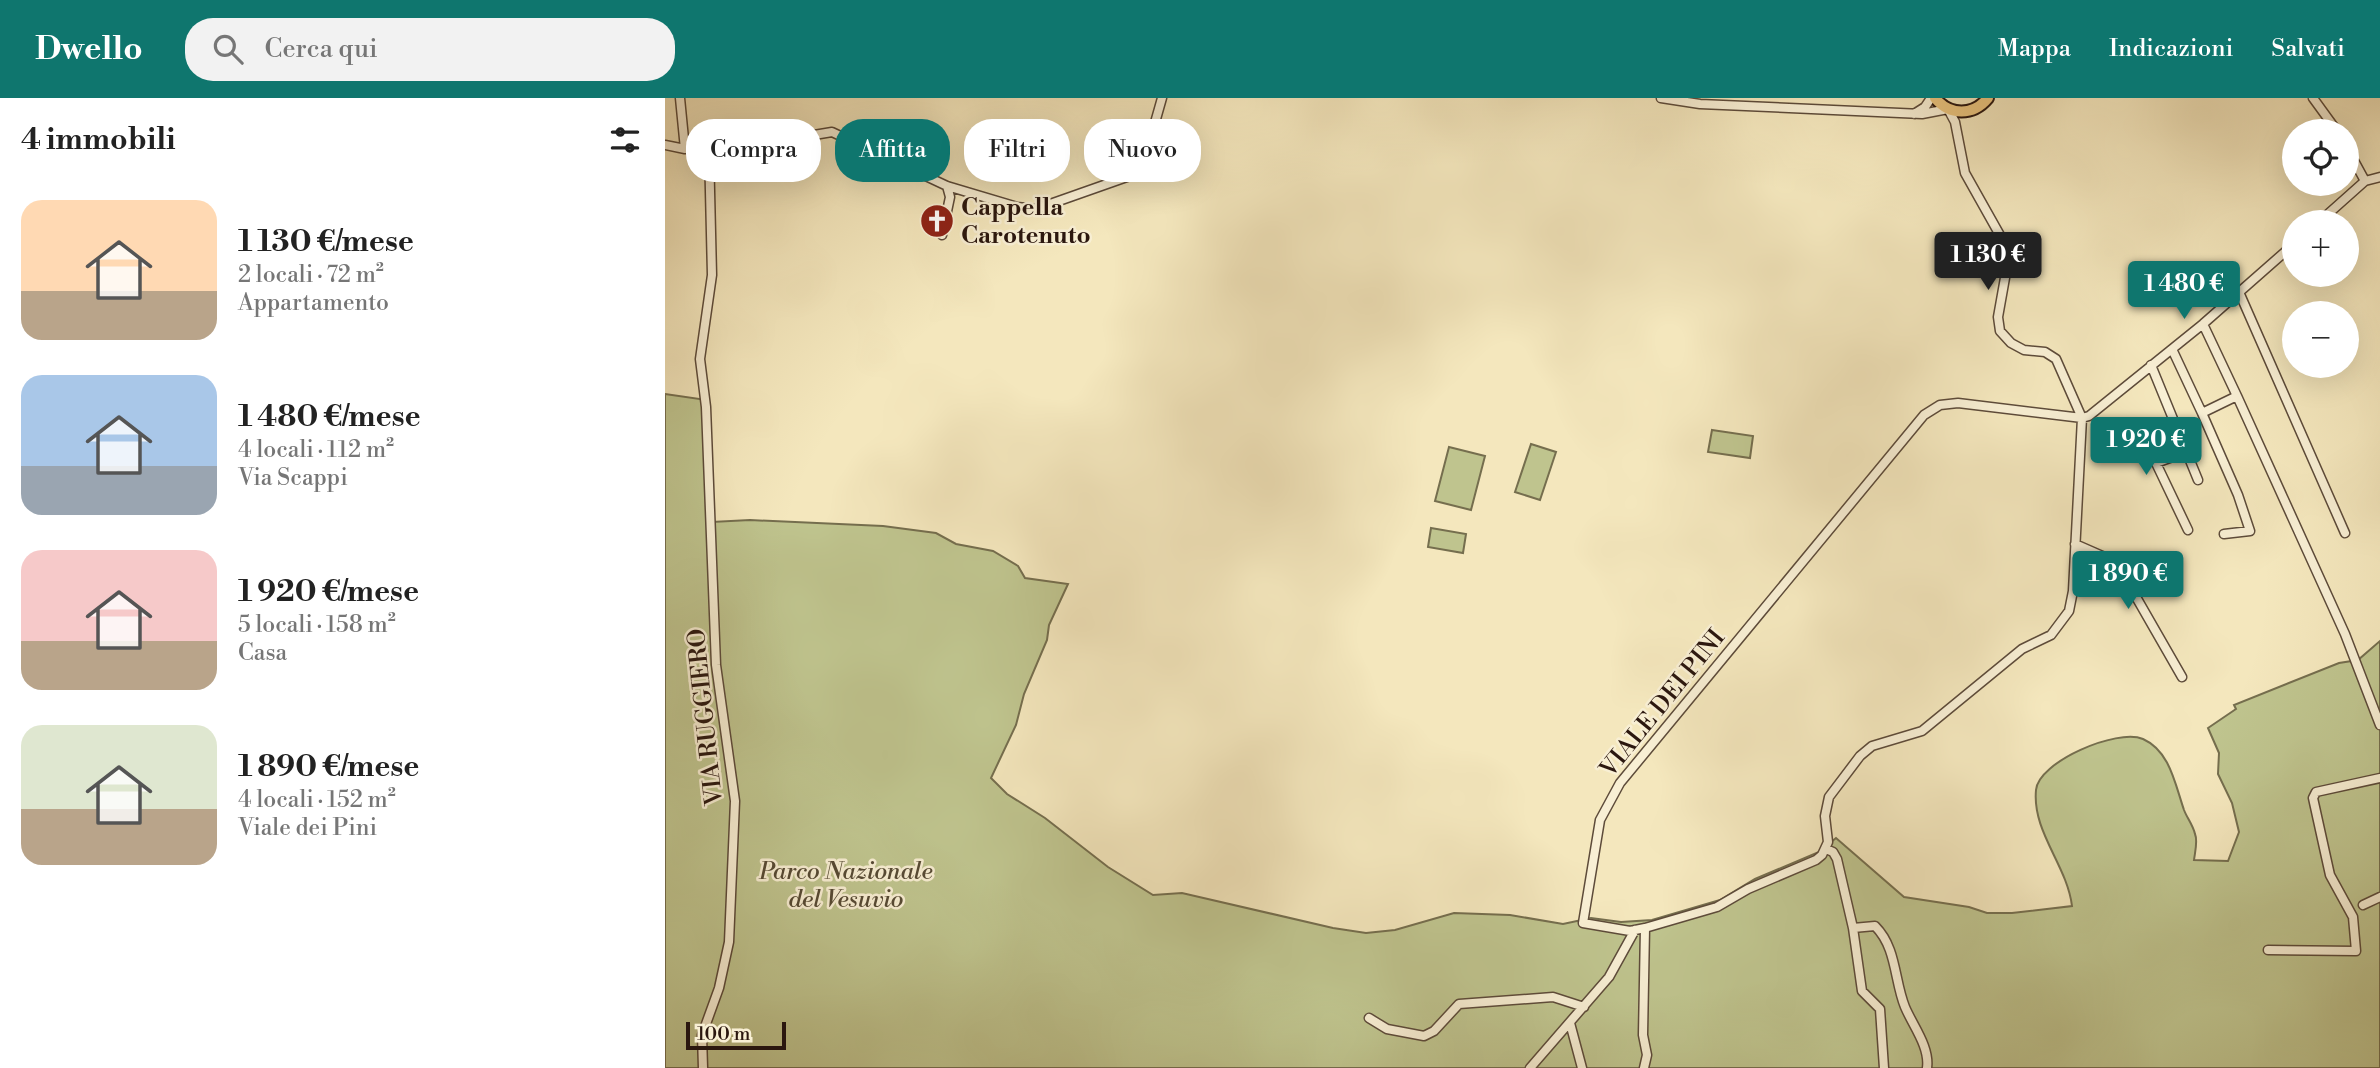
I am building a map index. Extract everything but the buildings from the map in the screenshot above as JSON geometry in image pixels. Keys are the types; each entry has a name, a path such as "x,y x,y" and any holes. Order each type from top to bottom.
{"main road":[{"path":"1933,98 1948,109 1972,110 1988,98"}],"street":[{"path":"665,145 685,149 680,98"},
{"path":"821,134 832,132 947,186 1017,207 1036,209 1091,192 1141,172 1162,98"},
{"path":"1661,98 1683,102 1914,114 1931,114 1948,109 1957,129 1965,173 2006,246 2008,261 1998,317 2000,331 2011,343 2024,350 2045,352 2056,359 2082,418 2069,611 2058,629 2022,649 1922,731 1872,746 1835,786 1825,805 1828,842 1826,849 1833,852 1837,859 1853,928 1862,991 1880,1009 1884,1068"},
{"path":"1914,114 1933,98"},
{"path":"2313,98 2328,119"},
{"path":"1957,129 1972,110"},
{"path":"2359,170 2365,181"},
{"path":"2332,210 2365,181 2380,177"},
{"name":"VIA RUGGIERO","path":"703,1068 702,1035 719,988 729,942 736,802 716,665 706,407 701,359 712,275 710,182"},
{"path":"942,235 950,197 947,186"},
{"path":"2082,418 2094,414 2282,254"},
{"path":"2239,292 2345,533"},
{"path":"2203,324 2340,622 2380,725"},
{"path":"2172,349 2238,495 2250,531 2224,534"},
{"path":"2151,365 2198,480"},
{"path":"2202,413 2237,396"},
{"name":"VIALE DEI PINI","path":"1826,849 1816,860 1748,889 1717,907 1635,930 1583,923 1601,820 1619,783 1924,415 1940,405 1958,402 2082,418"},
{"path":"2186,452 2156,463 2188,530"},
{"path":"2075,544 2111,558 2121,567 2182,677"},
{"path":"2268,950 2356,951 2353,917 2330,875 2313,798 2316,792 2380,778"},
{"path":"2363,905 2380,897"},
{"path":"1853,928 1875,926 1893,956 1905,1006 1918,1031 1927,1068"},
{"path":"1644,928 1644,1068"},
{"path":"1530,1068 1609,977 1635,930"},
{"path":"1369,1018 1387,1028 1424,1036 1434,1031 1459,1003 1553,997 1584,1007"},
{"path":"1570,1023 1582,1068"}],"green space":[{"name":"Parco Nazionale del Vesuvio","path":"665,394 707,400 712,522 750,520 883,526 936,533 956,544 993,551 1018,566 1025,578 1068,584 1049,625 1047,640 1024,694 1016,725 991,778 1007,794 1045,818 1108,867 1153,895 1182,893 1333,928 1366,933 1395,930 1454,913 1510,915 1563,924 1591,918 1621,922 1652,920 1720,900 1755,879 1819,852 1836,838 1904,897 1969,907 1987,913 2072,906 2064,876 2044,834 2036,805 2036,790 2040,779 2050,769 2080,750 2098,743 2116,738 2143,739 2160,751 2170,769 2196,837 2194,860 2228,861 2239,832 2232,803 2218,774 2219,753 2208,728 2236,709 2234,705 2339,663 2358,660 2380,641 2380,1068 665,1068"},
{"path":"1712,430 1753,436 1750,458 1708,452"},
{"path":"1531,444 1556,452 1540,500 1515,492"},
{"path":"1449,447 1485,456 1471,510 1435,501"},
{"path":"1431,528 1466,534 1463,553 1428,547"}],"place":[{"name":"Cappella Carotenuto","path":"937,221"}]}
